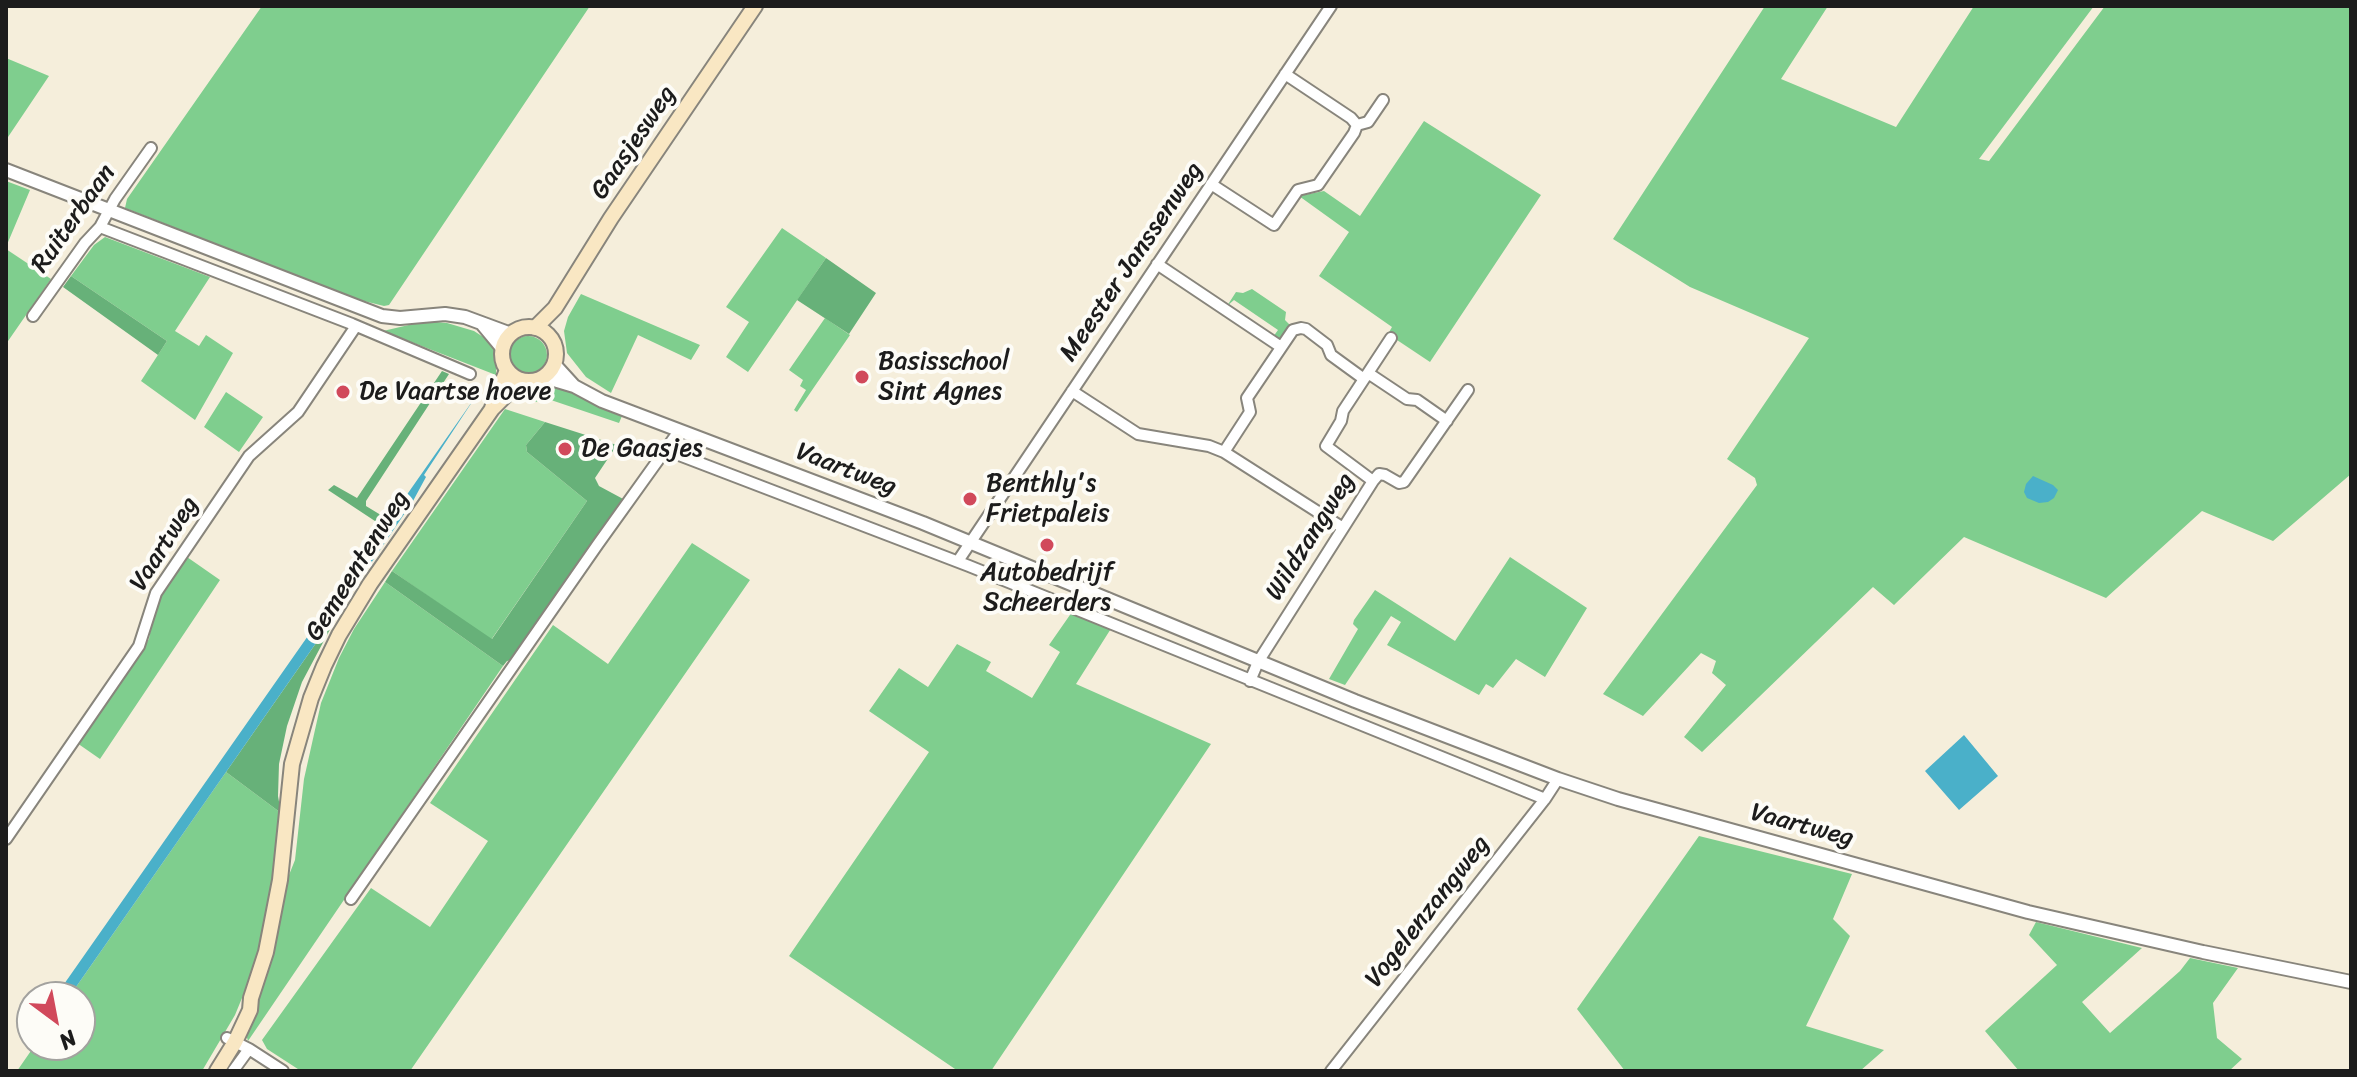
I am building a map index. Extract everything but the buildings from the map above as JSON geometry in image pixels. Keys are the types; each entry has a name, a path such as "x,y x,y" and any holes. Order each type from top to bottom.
{"main road":[{"name":"Gaasjesweg","path":"535,328 555,308 611,218 755,6"},
{"name":"Gaasjesweg","path":"549,336 555,308"},
{"path":"522,328 535,328 549,336 555,349 554,364 544,377 521,380 507,370 502,348 511,334 522,328"},
{"name":"Gemeentenweg","path":"492,409 507,370"},
{"name":"Gemeentenweg","path":"217,1071 237,1043 242,1008 251,998 274,920 292,764 311,698 324,666 362,596 492,409 521,380"},
{"name":"Gemeentenweg","path":"209,1071 237,1043"}],"street":[{"name":"Meester Janssenweg","path":"969,542 1331,6"},
{"path":"1285,74 1357,125"},
{"path":"1211,184 1274,225 1298,190 1318,185 1357,125 1368,122 1383,100"},
{"name":"Ruiterbaan","path":"33,316 100,227 115,199 151,148"},
{"path":"6,170 382,316 400,318 445,314 465,317 511,334"},
{"path":"100,227 354,325 470,374"},
{"path":"1157,264 1281,347"},
{"name":"Vaartweg","path":"6,839 139,646 156,593 249,456 298,412 354,325 358,307"},
{"path":"482,324 502,348"},
{"path":"1224,452 1250,412 1247,398 1290,333 1297,328 1306,329 1327,345 1331,355 1407,399 1417,400 1447,421"},
{"path":"1373,481 1326,446 1341,421 1343,411 1391,338"},
{"name":"Vaartweg","path":"554,364 574,386"},
{"name":"Vaartweg","path":"544,377 574,386 602,401 969,542 1258,662 1558,779 1658,811 2028,912 2351,982"},
{"name":"Wildzangweg","path":"1258,662 1373,481 1379,474 1399,483 1404,482 1468,390"},
{"path":"1072,391 1131,431 1146,437 1209,446 1224,452 1343,528"},
{"path":"351,899 679,431"},
{"name":"Vaartweg","path":"666,450 958,561 1545,799"},
{"path":"958,561 969,542"},
{"path":"1250,681 1258,662"},
{"name":"Vogelenzangweg","path":"1331,1071 1558,779"},
{"path":"237,1043 283,1071"},
{"name":"Gemeentenweg","path":"233,1071 237,1043"}],"green space":[{"path":"262,6 590,6 389,305 384,306 356,299 125,208 127,199"},
{"path":"1765,6 1828,6 1781,79 1896,127 1974,6 2094,6 1979,159 1989,161 2105,6 2351,6 2351,474 2273,541 2202,511 2106,598 1964,537 1894,605 1873,587 1702,752 1684,737 1726,685 1712,673 1716,661 1701,653 1643,716 1603,694 1757,485 1755,478 1727,459 1809,338 1690,287 1613,239"},
{"path":"6,58 49,76 6,140"},
{"path":"1424,121 1541,195 1430,362 1388,334 1392,327 1319,276 1349,232 1299,196 1324,191 1360,216"},
{"path":"6,181 30,190 6,247"},
{"path":"782,228 826,258 748,372 726,357 749,322 726,307"},
{"path":"105,237 210,277 175,331 199,346 206,335 233,353 195,420 141,381 167,341 71,276 94,245"},
{"path":"6,249 51,279 6,344"},
{"path":"826,258 876,293 849,334 797,300"},
{"path":"71,276 167,341 158,355 63,287"},
{"path":"1252,289 1286,312 1285,320 1291,326 1281,339 1273,337 1278,330 1234,300 1227,306 1236,292"},
{"path":"581,294 700,345 691,360 638,335 611,393 586,377 567,353 564,331"},
{"path":"825,318 850,335 797,412 794,410 806,390 800,386 803,380 789,370"},
{"path":"426,321 474,331 491,342 497,350 496,375 383,331"},
{"path":"528,336 541,342 547,355 541,368 528,374 515,368 509,355 515,342"},
{"path":"442,371 449,374 366,501 366,506 389,520 384,527 328,490 334,485 357,498"},
{"path":"562,388 622,416 619,423 545,398 536,402 514,396 520,390"},
{"path":"226,392 263,417 239,452 204,427"},
{"path":"505,409 545,422 526,445 527,452 587,501 491,640 392,571"},
{"path":"545,422 617,445 595,478 599,486 625,500 516,659 507,661 503,666 385,582 392,571 492,639 587,501 527,452 526,445"},
{"path":"692,543 750,580 410,1071 301,1071 267,1049 262,1040 371,888 430,927 488,841 430,803 553,625 608,664"},
{"path":"187,557 220,580 100,759 77,743 149,639 155,603"},
{"path":"1510,557 1587,608 1545,677 1516,659 1493,688 1486,684 1479,695 1387,645 1401,622 1391,616 1345,685 1329,679 1358,629 1353,624 1354,620 1375,590 1455,641"},
{"path":"385,582 503,666 248,1041 245,1031 260,991 281,916 285,885 295,860 304,779 321,703 354,629"},
{"path":"344,603 302,682 287,726 279,764 281,813 226,772"},
{"path":"1072,612 1112,627 1076,684 1211,744 991,1071 958,1071 789,956 929,752 869,711 899,668 928,687 957,644 991,662 986,671 1032,698 1060,652 1049,645"},
{"path":"226,772 281,813 274,883 256,964 235,1015 202,1071 17,1071 24,1061 96,1061 96,981 80,981"},
{"path":"1699,836 1852,874 1833,919 1850,936 1806,1026 1884,1050 1860,1071 1625,1071 1577,1009"},
{"path":"2036,922 2142,948 2082,1002 2110,1033 2180,971 2190,958 2238,968 2213,1003 2217,1038 2242,1059 2229,1071 2019,1071 1985,1031 2057,965 2029,935"}],"water":[{"path":"476,396 424,475 426,477 413,501 344,603 80,981 66,981"},
{"path":"2033,476 2058,490 2054,498 2039,503 2027,498 2024,492 2026,484"},
{"path":"1964,735 1998,776 1959,810 1925,771"}],"place":[{"name":"Basisschool Sint Agnes","path":"862,377"},
{"name":"De Vaartse hoeve","path":"343,392"},
{"name":"De Gaasjes","path":"565,449"},
{"name":"Benthly's Frietpaleis","path":"970,499"},
{"name":"Autobedrijf Scheerders","path":"1047,545"}]}
